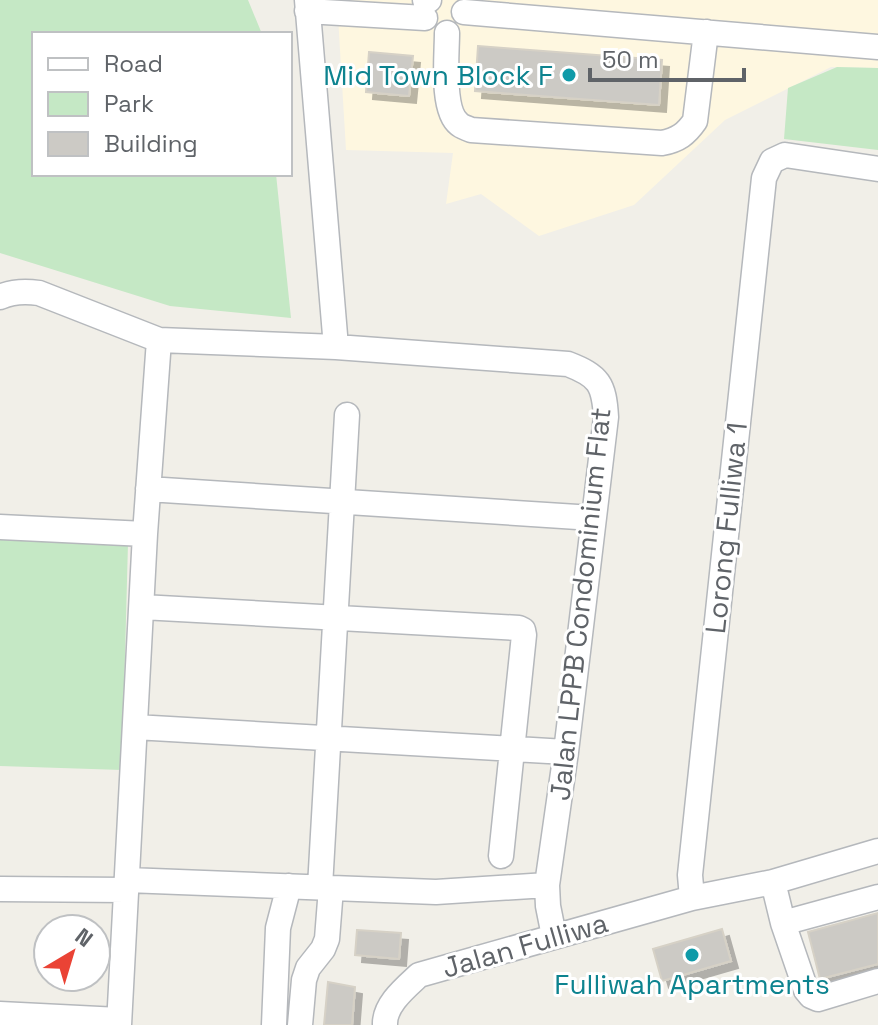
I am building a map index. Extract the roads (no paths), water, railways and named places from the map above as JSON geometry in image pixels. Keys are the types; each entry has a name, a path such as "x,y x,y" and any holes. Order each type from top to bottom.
{"street":[{"path":"336,347 307,5 427,5 427,24 435,32 447,33 453,32 462,23 461,6 878,47"},
{"path":"447,33 447,98 457,124 471,130 662,143 677,140 695,121 706,32"},
{"name":"Lorong Fulliwa 1","path":"692,898 690,875 764,178 772,161 785,155 878,169"},
{"name":"Jalan LPPB Condominium Flat","path":"0,297 26,291 39,293 159,340 336,347 568,364 589,372 604,399 606,417 547,885 554,936"},
{"path":"0,1014 119,1022 145,534 159,340"},
{"path":"300,1025 304,980 327,939 329,738 347,415"},
{"path":"148,489 593,518"},
{"path":"0,527 145,534"},
{"path":"142,607 523,630 501,856"},
{"path":"135,727 566,752"},
{"name":"Jalan Fulliwa","path":"385,1025 384,1017 398,995 419,975 692,898 773,882 878,851"},
{"path":"773,882 783,923 806,990 811,996 818,999 878,981"},
{"path":"0,889 126,885 289,886 436,892 547,885"},
{"path":"274,1025 278,928 289,886"},
{"path":"783,923 878,897"}],"place":[{"name":"Mid Town Block F","path":"569,75"},
{"name":"Fulliwah Apartments","path":"692,955"}]}
